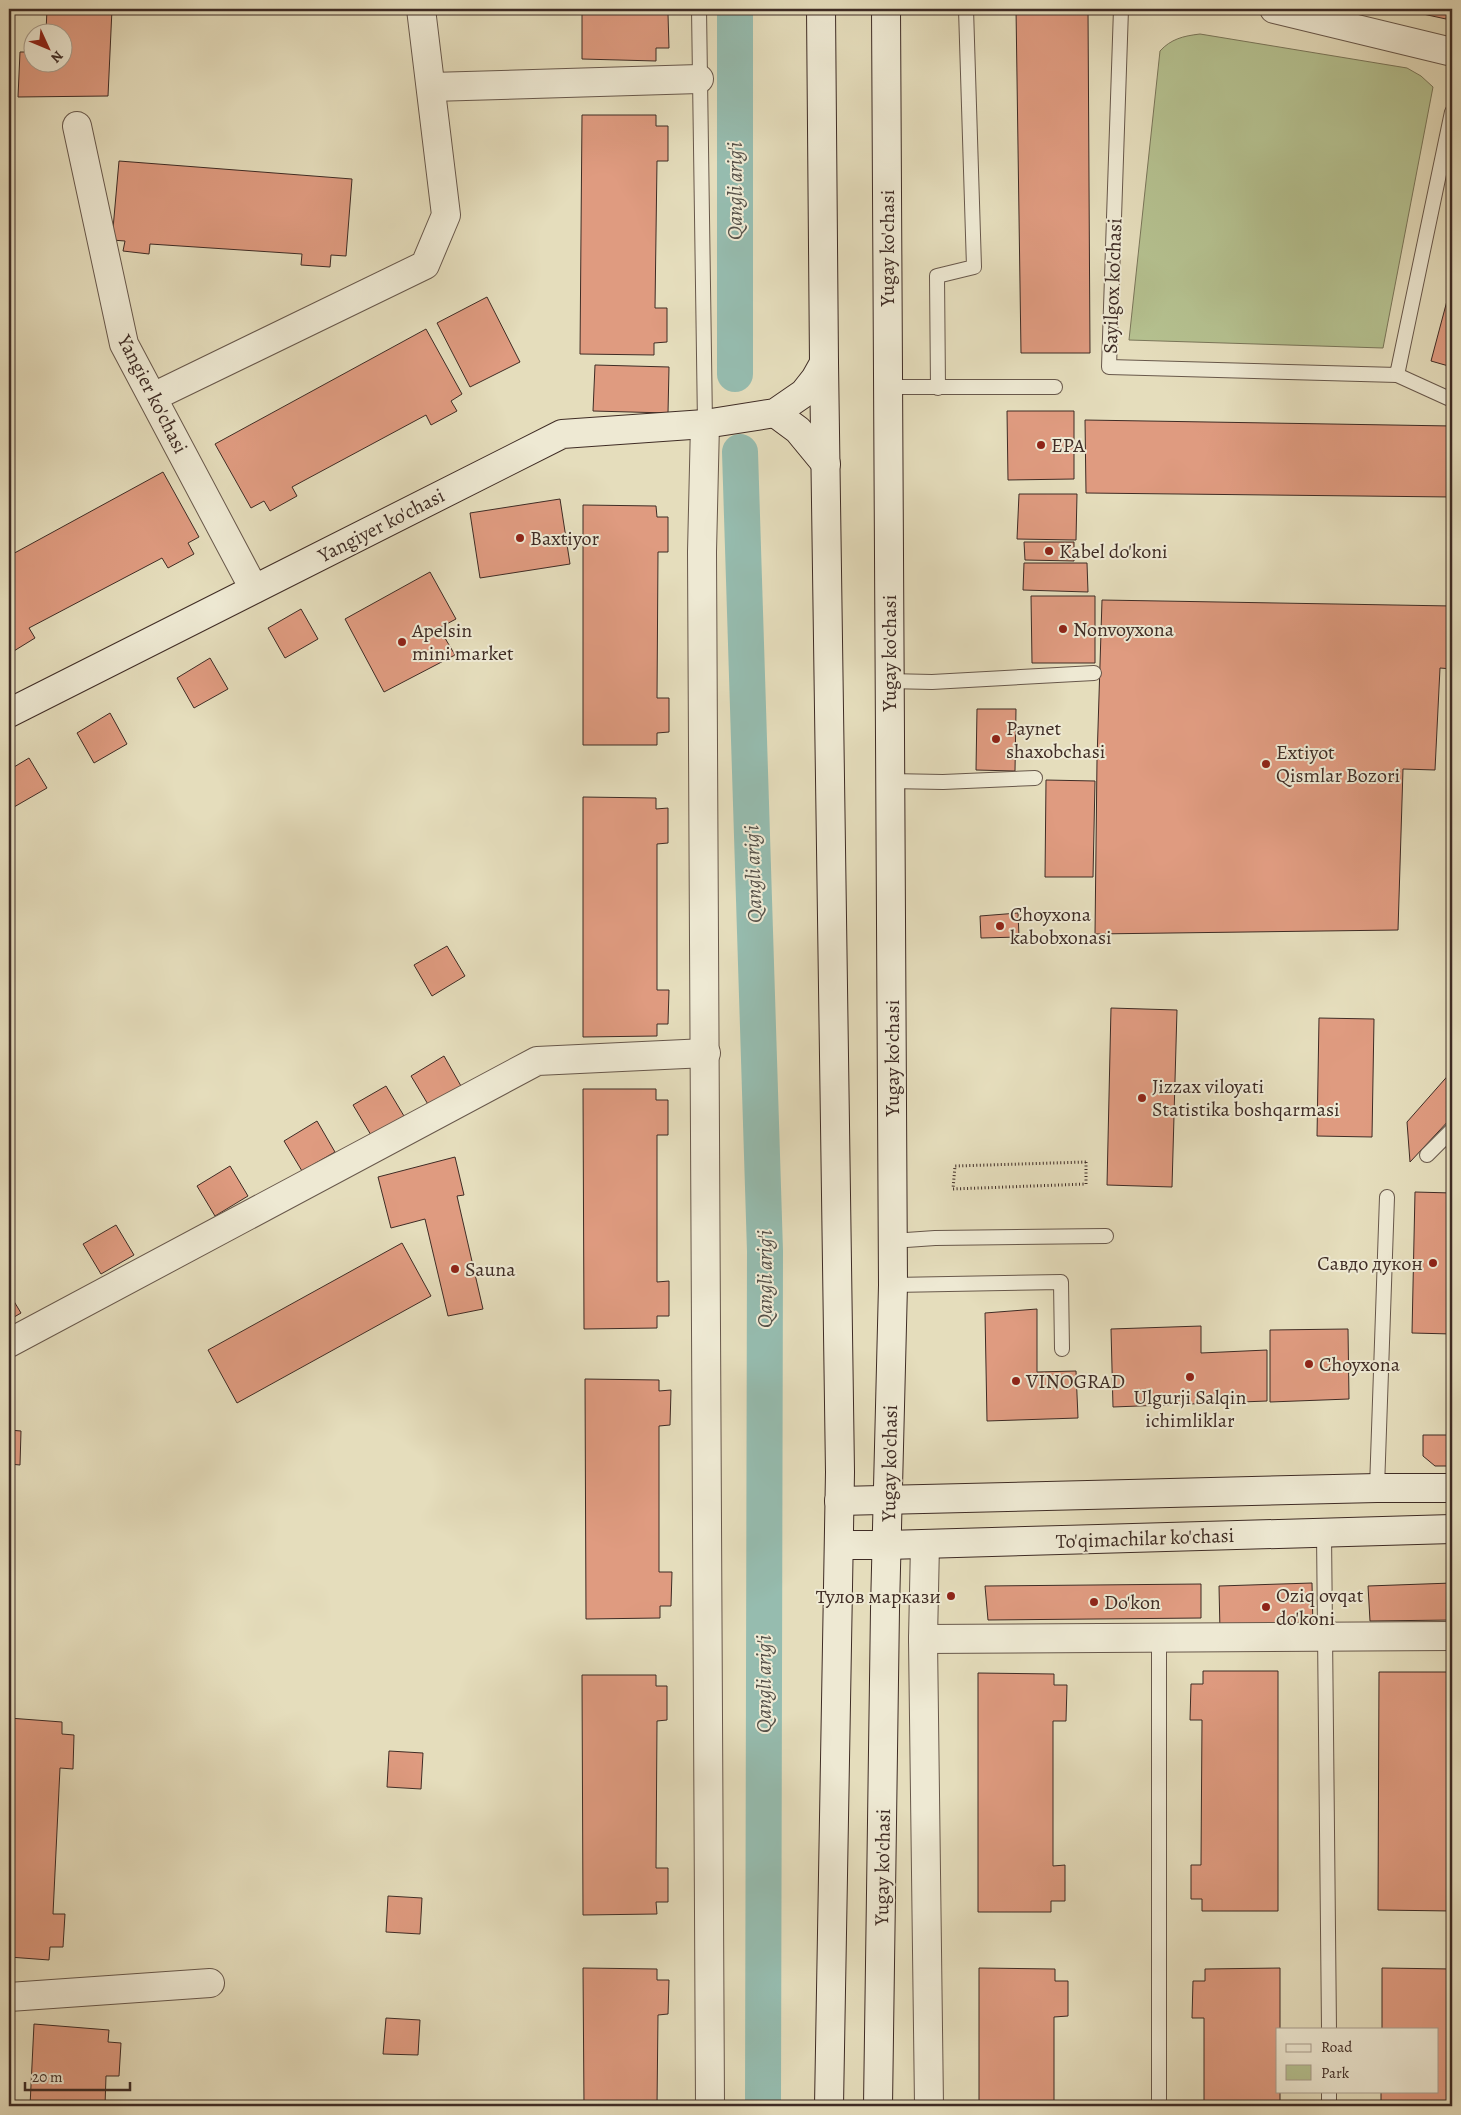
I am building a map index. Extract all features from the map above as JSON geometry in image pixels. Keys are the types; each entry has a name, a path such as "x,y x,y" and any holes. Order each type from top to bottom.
{"street":[{"path":"153,396 425,265 446,215 421,9"},
{"path":"821,9 839,1501 829,2106"},
{"name":"Yugay ko'chasi","path":"878,2106 893,1285 888,681 886,9"},
{"path":"1291,11 1452,52"},
{"path":"431,87 699,79"},
{"name":"Yangier ko'chasi","path":"77,126 124,344 254,589"},
{"path":"824,363 816,379 804,394 775,413 803,436 826,464"},
{"name":"Yangiyer ko'chasi","path":"9,713 562,434 706,424 775,413"},
{"path":"706,424 702,562 710,2106"},
{"path":"9,1343 537,1061 706,1053"},
{"path":"839,1501 1377,1488 1452,1488"},
{"name":"To'qimachilar ko'chasi","path":"839,1544 888,1545 1452,1529"},
{"path":"925,1544 923,1639 929,2106"},
{"path":"923,1639 1452,1636"},
{"path":"9,1997 210,1983"}],"lane":[{"path":"699,9 706,424"},
{"path":"938,388 937,276 974,267 966,9"},
{"name":"Sayilgox ko'chasi","path":"1121,9 1110,367 1397,376 1452,400"},
{"path":"1397,376 1452,112"},
{"path":"888,387 1055,387"},
{"path":"888,681 932,682 1094,674"},
{"path":"890,781 943,782 1035,778"},
{"path":"1426,1155 1452,1130"},
{"path":"1377,1488 1387,1197"},
{"path":"892,1241 934,1238 1106,1236"},
{"path":"893,1285 1061,1282 1062,1349"},
{"path":"1324,1533 1329,2028"},
{"path":"1159,2106 1160,1637"},
{"path":"1329,2092 1329,2106"}],"path":[{"path":"1086,1162 1086,1184 953,1189 955,1166 1086,1162"}],"green space":[{"path":"1200,34 1407,68 1421,76 1433,87 1383,348 1129,340 1160,51 1178,39"}],"building":[{"path":"47,9 112,9 108,96 18,97 20,52 22,52 22,72 72,72 72,22 46,22"},
{"path":"582,9 657,9 657,14 668,14 669,48 656,48 656,61 582,59"},
{"path":"1016,9 1088,9 1090,353 1021,353"},
{"path":"1400,9 1448,9 1446,19"},
{"path":"582,115 656,115 656,126 668,126 668,161 657,161 655,308 667,308 667,342 654,343 654,355 580,354"},
{"path":"119,161 352,179 346,256 331,255 330,267 301,265 302,254 150,244 149,254 123,251 125,241 112,240"},
{"path":"1452,282 1452,367 1431,361"},
{"path":"487,297 520,362 470,387 437,323"},
{"path":"426,329 462,394 451,401 457,411 431,425 426,415 292,487 297,496 270,511 264,501 251,508 215,444"},
{"path":"595,365 669,367 668,413 593,411"},
{"name":"EPA","path":"1007,411 1074,411 1074,479 1008,480"},
{"path":"1085,420 1452,426 1452,497 1086,493"},
{"path":"163,472 199,537 188,543 194,554 168,568 162,558 29,628 35,638 9,654 9,556"},
{"path":"1019,494 1077,494 1076,540 1017,539"},
{"name":"Baxtiyor","path":"560,499 570,564 480,578 470,513"},
{"path":"583,505 656,506 657,517 668,517 668,552 658,552 657,698 669,698 669,732 657,733 657,745 583,745"},
{"name":"Kabel do'koni","path":"1024,542 1074,542 1074,561 1025,560"},
{"path":"1024,563 1087,563 1088,592 1023,590"},
{"name":"Apelsin mini market","path":"430,572 456,619 439,628 455,655 384,692 345,619"},
{"name":"Nonvoyxona","path":"1031,596 1095,596 1095,663 1032,663"},
{"name":"Extiyot Qismlar Bozori","path":"1102,600 1452,606 1452,669 1440,668 1435,770 1403,769 1398,930 1095,934 1097,760"},
{"path":"301,609 318,639 285,658 268,628"},
{"path":"210,658 228,689 194,708 177,678"},
{"name":"Paynet shaxobchasi","path":"977,709 1016,709 1015,771 976,770"},
{"path":"110,713 127,744 94,763 77,733"},
{"path":"29,758 47,788 14,807 9,799 9,770"},
{"path":"1046,780 1095,781 1093,877 1045,877"},
{"path":"583,797 656,798 656,809 668,808 668,843 657,844 657,990 669,990 668,1024 657,1024 657,1036 583,1037"},
{"name":"Choyxona kabobxonasi","path":"1018,913 1019,937 981,938 980,916"},
{"path":"447,946 465,976 432,996 414,965"},
{"name":"Jizzax viloyati Statistika boshqarmasi","path":"1111,1008 1177,1010 1172,1187 1107,1185"},
{"name":"Jizzax viloyati Statistika boshqarmasi","path":"1319,1018 1374,1019 1372,1137 1317,1136"},
{"path":"444,1056 461,1086 429,1106 411,1076"},
{"path":"1452,1071 1452,1117 1410,1162 1407,1122"},
{"path":"386,1086 404,1116 371,1135 353,1105"},
{"path":"583,1089 656,1089 656,1100 668,1100 668,1135 657,1135 657,1282 669,1281 669,1316 657,1316 657,1328 584,1329"},
{"path":"317,1121 335,1152 302,1171 284,1141"},
{"name":"Sauna","path":"455,1157 464,1195 457,1196 483,1309 448,1316 425,1219 391,1228 378,1177"},
{"path":"230,1166 248,1196 215,1216 197,1186"},
{"name":"Cавдо дукон","path":"1415,1192 1452,1193 1452,1334 1412,1333"},
{"path":"116,1225 134,1255 101,1274 83,1244"},
{"path":"402,1243 431,1296 237,1403 208,1350"},
{"path":"9,1293 21,1313 9,1320"},
{"path":"1037,1309 1037,1372 1076,1371 1078,1418 987,1421 985,1313"},
{"name":"Ulgurji Salqin ichimliklar","path":"1201,1326 1201,1353 1267,1350 1267,1401 1113,1407 1111,1329"},
{"name":"Choyxona","path":"1348,1329 1349,1399 1270,1402 1270,1330"},
{"path":"585,1379 659,1380 659,1391 671,1390 670,1425 659,1426 659,1572 672,1572 671,1606 660,1606 660,1618 586,1619"},
{"path":"9,1430 21,1431 20,1465 9,1464"},
{"path":"1423,1435 1452,1435 1452,1466 1435,1466 1423,1456"},
{"name":"Oziq ovqat do'koni","path":"1312,1583 1313,1629 1220,1632 1219,1586"},
{"path":"1452,1583 1452,1620 1370,1621 1368,1586"},
{"name":"Do'kon","path":"1201,1584 1201,1618 988,1620 985,1586"},
{"path":"9,1610 12,1610 10,1643 9,1643"},
{"path":"1203,1671 1278,1671 1278,1911 1202,1911 1202,1899 1191,1899 1191,1865 1201,1865 1202,1720 1190,1720 1191,1684 1203,1684"},
{"path":"1379,1672 1452,1672 1452,1911 1378,1910"},
{"path":"978,1673 1054,1674 1054,1685 1067,1685 1066,1721 1053,1721 1053,1866 1065,1865 1065,1901 1051,1901 1051,1912 978,1912"},
{"path":"582,1675 656,1675 656,1686 667,1686 667,1720 657,1721 656,1868 668,1868 668,1902 656,1902 657,1914 583,1915"},
{"path":"9,1718 62,1722 62,1734 74,1735 73,1769 60,1768 53,1914 65,1914 63,1947 50,1947 49,1960 9,1957"},
{"path":"389,1751 423,1753 421,1789 387,1787"},
{"path":"388,1896 422,1898 420,1934 386,1932"},
{"path":"583,1968 657,1969 657,1980 669,1980 668,2014 658,2015 657,2106 584,2106"},
{"path":"979,1968 1055,1969 1055,1981 1068,1981 1068,2016 1054,2017 1054,2106 979,2106"},
{"path":"1280,1968 1280,2028 1276,2028 1276,2092 1280,2092 1280,2106 1204,2106 1204,2018 1192,2018 1193,1981 1205,1981 1205,1969"},
{"path":"1382,1968 1452,1969 1452,2106 1381,2106 1381,2092 1438,2092 1438,2028 1382,2028"},
{"path":"386,2018 420,2020 418,2055 383,2054"},
{"path":"34,2024 109,2030 108,2042 121,2043 119,2076 106,2076 105,2106 30,2106"}],"waterway":[{"name":"Qangli arig'i","path":"735,9 735,374"},
{"name":"Qangli arig'i","path":"740,452 765,1251 763,2106"}],"place":[{"name":"EPA","path":"1041,445"},
{"name":"Baxtiyor","path":"520,538"},
{"name":"Kabel do'koni","path":"1049,551"},
{"name":"Nonvoyxona","path":"1063,629"},
{"name":"Apelsin mini market","path":"402,642"},
{"name":"Paynet shaxobchasi","path":"996,739"},
{"name":"Extiyot Qismlar Bozori","path":"1266,764"},
{"name":"Choyxona kabobxonasi","path":"1000,926"},
{"name":"Jizzax viloyati Statistika boshqarmasi","path":"1142,1098"},
{"name":"Cавдо дукон","path":"1433,1263"},
{"name":"Sauna","path":"455,1269"},
{"name":"Choyxona","path":"1309,1364"},
{"name":"Ulgurji Salqin ichimliklar","path":"1190,1377"},
{"name":"VINOGRAD","path":"1016,1381"},
{"name":"Тулов маркази","path":"951,1596"},
{"name":"Do'kon","path":"1094,1602"},
{"name":"Oziq ovqat do'koni","path":"1266,1607"}]}
